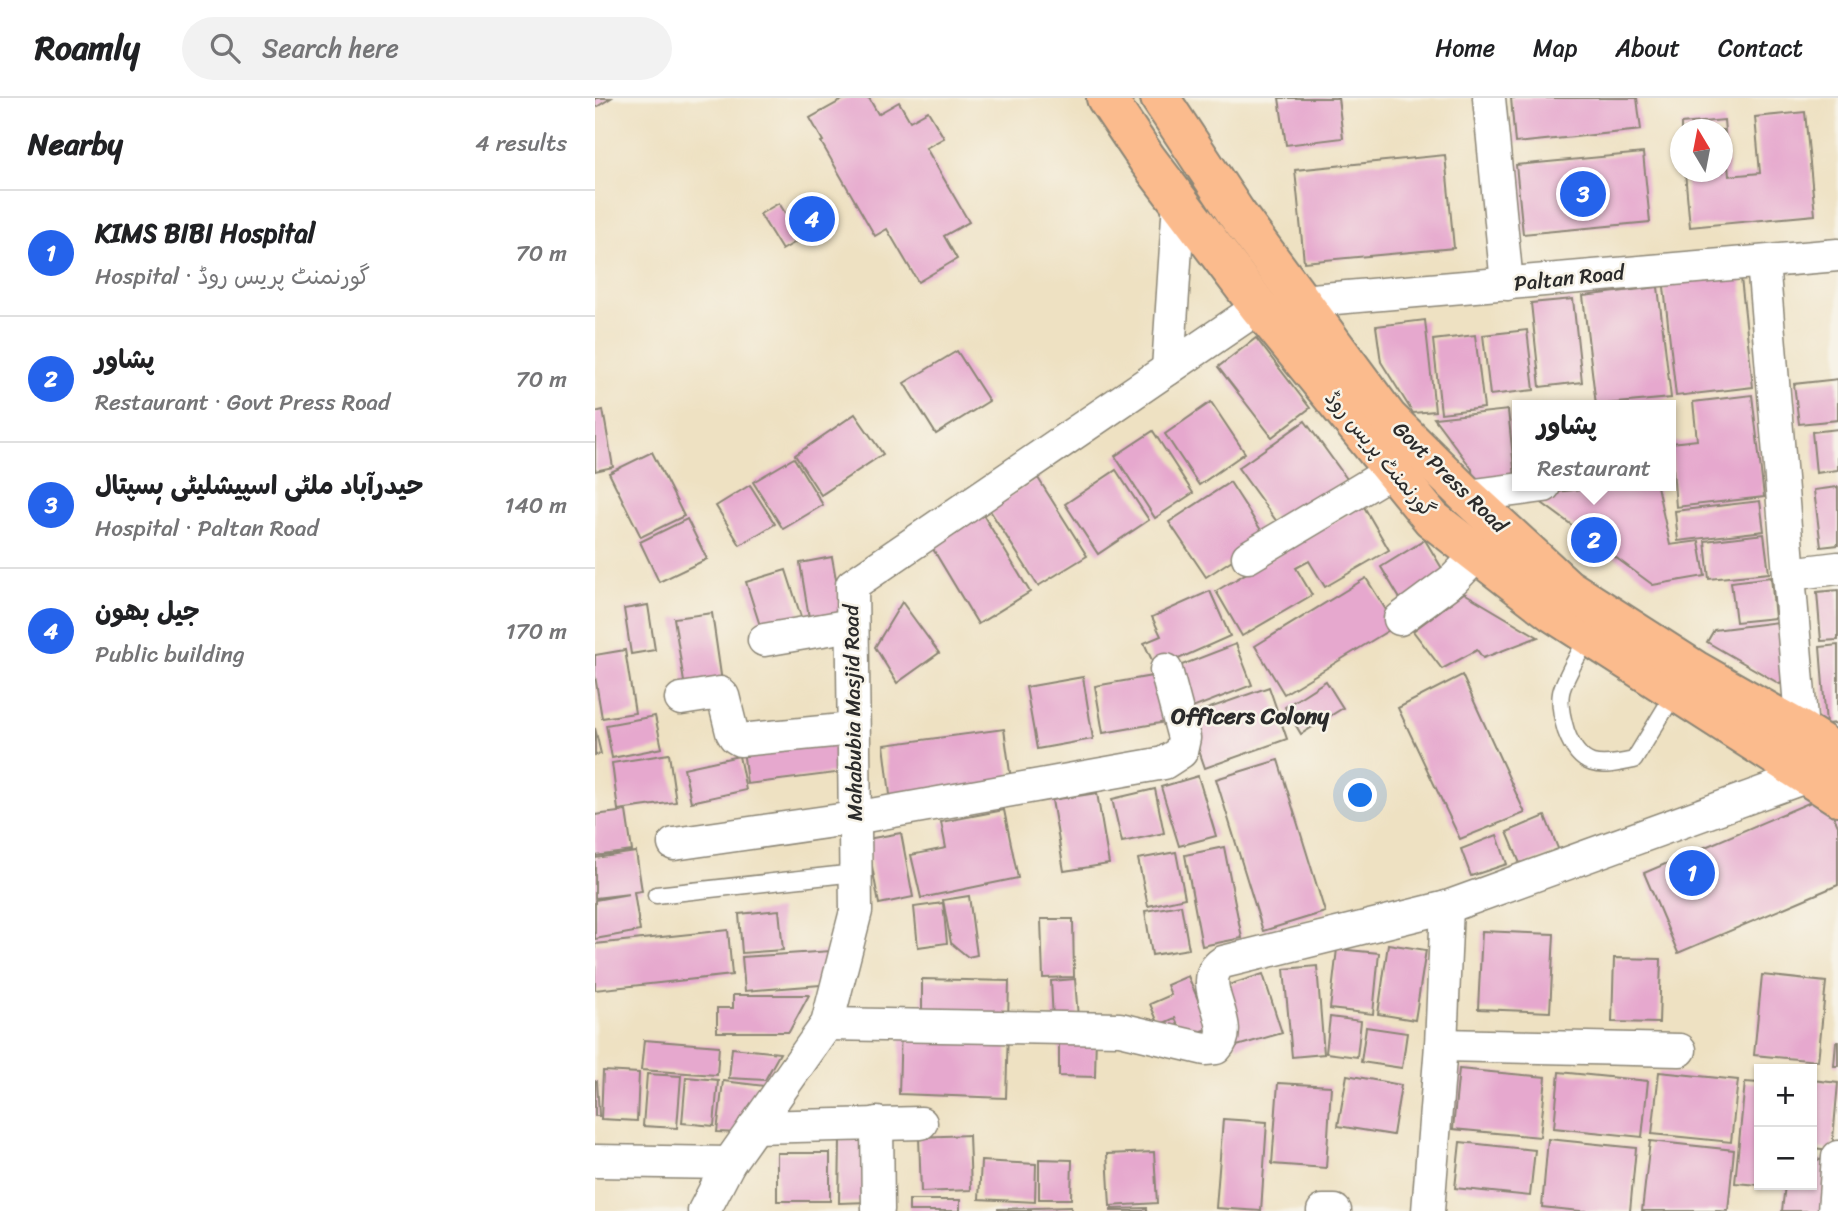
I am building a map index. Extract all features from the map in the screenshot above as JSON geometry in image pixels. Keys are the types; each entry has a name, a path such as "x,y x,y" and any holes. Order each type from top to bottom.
{"main road":[{"name":"گورنمنٹ پریس روڈ","path":"1106,98 1259,307 1432,519 1552,612 1676,691 1828,775"},
{"name":"Govt Press Road","path":"1160,98 1236,213 1388,418 1467,496 1567,588 1695,670 1803,731 1828,775"}],"street":[{"path":"1489,98 1507,284"},
{"path":"1168,369 1179,201"},
{"name":"Paltan Road","path":"1300,301 1838,255"},
{"path":"1763,261 1803,731"},
{"name":"Mahabubia Masjid Road","path":"704,1211 729,1163 827,1024 856,911 852,585 1259,307"},
{"path":"1248,557 1392,471"},
{"path":"1467,496 1512,490"},
{"path":"1401,618 1454,579 1477,555"},
{"path":"1789,573 1838,568"},
{"path":"764,640 852,625"},
{"path":"674,844 853,818 1164,763 1181,752 1184,738 1166,670"},
{"path":"681,699 720,693 734,737 740,740 853,729"},
{"path":"827,1024 1120,1029 1205,1049 1216,1048 1222,1042 1224,1033 1212,983 1215,970 1223,962 1447,906 1828,775"},
{"path":"1428,1211 1441,1045 1447,906"},
{"path":"1441,1045 1679,1050"},
{"path":"877,1123 878,1210"},
{"path":"754,1127 921,1123"},
{"path":"1835,1211 1838,1157"},
{"path":"595,1161 729,1163"},
{"path":"1323,1211 1335,1211"}],"lane":[{"path":"1589,635 1561,693 1563,723 1571,746 1583,760 1607,766 1634,760 1676,691"},
{"path":"656,895 855,873"}],"building":[{"path":"595,98 611,98 595,108"},
{"path":"846,98 869,98 878,114 899,102 910,121 928,111 944,138 926,148 969,222 944,236 957,259 918,282 887,229 875,236 810,118"},
{"path":"1279,98 1338,98 1343,138 1286,145"},
{"path":"1511,98 1637,98 1641,130 1515,143"},
{"path":"1805,112 1815,215 1690,227 1686,182 1733,182 1733,176 1760,173 1755,117"},
{"path":"1643,153 1650,222 1523,234 1516,165"},
{"path":"1445,155 1454,248 1304,262 1295,170"},
{"path":"779,203 801,239 782,250 760,214"},
{"path":"1740,269 1753,387 1676,396 1663,278"},
{"path":"1658,287 1671,398 1595,400 1583,296"},
{"path":"1573,299 1582,382 1540,387 1531,303"},
{"path":"1425,320 1435,411 1413,413 1381,362 1376,326"},
{"path":"1527,330 1534,390 1490,395 1483,335"},
{"path":"1475,335 1484,408 1441,413 1433,340"},
{"path":"1256,338 1310,408 1272,437 1218,367"},
{"path":"957,351 989,401 936,434 904,383"},
{"path":"1838,379 1838,420 1799,424 1794,384"},
{"path":"1752,395 1764,497 1676,507 1676,442 1697,440 1693,402"},
{"path":"1211,402 1245,453 1199,485 1165,434"},
{"path":"603,410 613,467 595,471 595,412"},
{"path":"1508,410 1512,477 1473,482 1472,469 1434,418"},
{"path":"855,414 883,454 821,495 795,455"},
{"path":"1305,421 1347,479 1280,526 1238,468"},
{"path":"1838,429 1838,470 1816,473 1812,432"},
{"path":"1153,431 1193,493 1155,518 1115,456"},
{"path":"652,452 684,516 641,537 609,473"},
{"path":"794,458 823,505 783,529 753,482"},
{"path":"1116,470 1149,520 1098,554 1065,504"},
{"path":"1038,478 1087,556 1038,586 989,509"},
{"path":"1230,482 1266,538 1206,577 1169,522"},
{"path":"750,485 775,524 740,545 716,506"},
{"path":"1838,487 1838,545 1821,547 1814,490"},
{"path":"1565,491 1658,491 1670,545 1699,541 1705,576 1653,585 1531,495"},
{"path":"1760,501 1764,531 1678,541 1675,511"},
{"path":"1363,505 1389,550 1325,587 1309,561 1296,568 1312,595 1242,636 1216,591"},
{"path":"982,513 1030,592 978,624 930,544"},
{"path":"687,519 707,559 659,582 640,542"},
{"path":"1764,534 1769,573 1709,579 1705,541"},
{"path":"1425,540 1446,575 1402,602 1381,567"},
{"path":"832,557 842,613 809,618 800,563"},
{"path":"786,570 803,623 763,635 746,582"},
{"path":"1771,577 1775,618 1736,622 1731,582"},
{"path":"1366,578 1396,626 1284,694 1255,646"},
{"path":"1838,590 1838,640 1821,641 1817,592"},
{"path":"1210,591 1230,636 1156,669 1144,643 1161,636 1152,617"},
{"path":"1464,593 1538,637 1483,658 1477,650 1442,669 1413,631"},
{"path":"902,602 939,653 897,683 875,647"},
{"path":"648,605 655,650 631,654 624,609"},
{"path":"712,613 723,689 686,695 674,618"},
{"path":"1778,622 1785,680 1780,684 1707,642 1714,630"},
{"path":"1236,644 1252,685 1190,709 1174,668"},
{"path":"1838,645 1838,723 1826,724 1820,647"},
{"path":"625,650 635,713 602,718 595,676 595,655"},
{"path":"1158,675 1166,722 1103,733 1095,686"},
{"path":"1462,675 1525,813 1460,839 1398,708"},
{"path":"1083,677 1093,739 1037,749 1026,687"},
{"path":"1326,681 1343,708 1301,734 1285,707"},
{"path":"1269,687 1287,739 1205,768 1187,716"},
{"path":"655,716 662,748 612,758 606,725"},
{"path":"595,728 601,754 595,755"},
{"path":"1004,729 1012,787 891,803 884,745"},
{"path":"840,736 844,772 747,784 743,748"},
{"path":"669,754 676,802 618,810 612,763"},
{"path":"739,756 746,790 691,802 684,768"},
{"path":"1278,760 1325,912 1263,931 1216,779"},
{"path":"1198,776 1216,836 1179,846 1161,787"},
{"path":"1155,789 1164,833 1122,842 1112,799"},
{"path":"1097,793 1109,864 1064,871 1052,800"},
{"path":"1825,796 1838,826 1838,885 1678,953 1644,873"},
{"path":"1004,810 1018,878 921,898 911,855 946,848 941,822"},
{"path":"626,811 632,851 595,856 595,815"},
{"path":"1545,816 1559,851 1521,866 1507,832"},
{"path":"901,833 913,897 879,904 867,839"},
{"path":"1497,835 1507,864 1471,876 1461,849"},
{"path":"1224,847 1242,938 1202,946 1185,855"},
{"path":"636,852 642,891 634,892 640,931 595,939 595,900 629,894 595,898 595,858"},
{"path":"1176,852 1185,898 1148,906 1138,859"},
{"path":"969,896 977,955 968,957 951,943 943,900"},
{"path":"943,903 947,943 918,947 914,907"},
{"path":"1181,905 1189,949 1152,955 1145,911"},
{"path":"779,910 783,950 742,953 739,914"},
{"path":"1041,919 1073,919 1074,977 1043,978"},
{"path":"728,930 732,975 595,990 595,944"},
{"path":"1482,931 1554,934 1550,1012 1478,1009"},
{"path":"1388,944 1426,950 1415,1020 1378,1014"},
{"path":"1337,949 1379,953 1373,1014 1330,1009"},
{"path":"831,951 833,984 745,991 742,957"},
{"path":"1614,958 1661,959 1659,1023 1612,1022"},
{"path":"1317,966 1324,1054 1292,1057 1284,969"},
{"path":"1263,974 1282,1033 1237,1046 1219,988"},
{"path":"1762,975 1826,982 1818,1061 1754,1055"},
{"path":"1188,976 1210,1028 1184,1038 1175,1018 1159,1025 1150,1004 1171,995 1167,985"},
{"path":"922,979 1009,981 1008,1022 922,1021"},
{"path":"1075,979 1078,1018 1053,1020 1051,981"},
{"path":"733,995 809,995 789,1032 717,1032 717,1008 733,1008"},
{"path":"1330,1017 1361,1021 1357,1057 1326,1053"},
{"path":"901,1025 1008,1029 1006,1098 899,1094"},
{"path":"1366,1027 1407,1033 1402,1068 1361,1062"},
{"path":"1059,1032 1096,1032 1095,1077 1059,1076"},
{"path":"644,1040 719,1046 717,1075 641,1070"},
{"path":"1836,1042 1838,1066 1834,1066"},
{"path":"732,1048 780,1053 765,1080 729,1078"},
{"path":"1459,1069 1546,1077 1540,1137 1453,1129"},
{"path":"603,1071 639,1073 637,1121 601,1119"},
{"path":"1559,1072 1648,1081 1642,1137 1554,1128"},
{"path":"1659,1072 1738,1080 1731,1142 1652,1134"},
{"path":"647,1074 681,1076 677,1128 643,1126"},
{"path":"1347,1075 1401,1085 1393,1135 1338,1126"},
{"path":"686,1077 718,1080 714,1126 682,1123"},
{"path":"597,1081 599,1116 595,1116"},
{"path":"723,1081 765,1086 739,1133 717,1132"},
{"path":"1817,1081 1838,1083 1832,1150 1817,1148"},
{"path":"1745,1082 1754,1083 1754,1185 1735,1183"},
{"path":"1278,1083 1331,1086 1326,1168 1272,1164"},
{"path":"1223,1119 1267,1122 1261,1211 1216,1208"},
{"path":"969,1135 971,1190 921,1192 919,1137"},
{"path":"840,1139 870,1139 869,1202 839,1203"},
{"path":"1548,1139 1636,1148 1630,1211 1580,1211 1542,1207"},
{"path":"1650,1141 1734,1150 1728,1211 1642,1211"},
{"path":"1460,1142 1535,1150 1530,1196 1455,1188"},
{"path":"1154,1152 1157,1203 1110,1206 1107,1154"},
{"path":"777,1153 830,1153 830,1201 777,1201"},
{"path":"1039,1159 1072,1160 1071,1199 1039,1199"},
{"path":"1817,1160 1832,1161 1827,1211 1782,1211 1784,1190 1817,1190"},
{"path":"981,1161 1036,1164 1035,1202 979,1199"},
{"path":"909,1200 960,1200 960,1211 909,1211"},
{"path":"1071,1207 1071,1211 998,1211 998,1209"},
{"path":"1147,1208 1147,1211 1111,1211 1111,1209"}],"place":[{"name":"حیدرآباد ملٹی اسپیشلیٹی ہسپتال","path":"1583,194"},
{"name":"جیل بھون","path":"812,219"},
{"name":"پشاور","path":"1594,540"},
{"name":"KIMS BIBI Hospital","path":"1692,873"}],"district":[{"name":"Officers Colony","path":"1250,716"}]}
